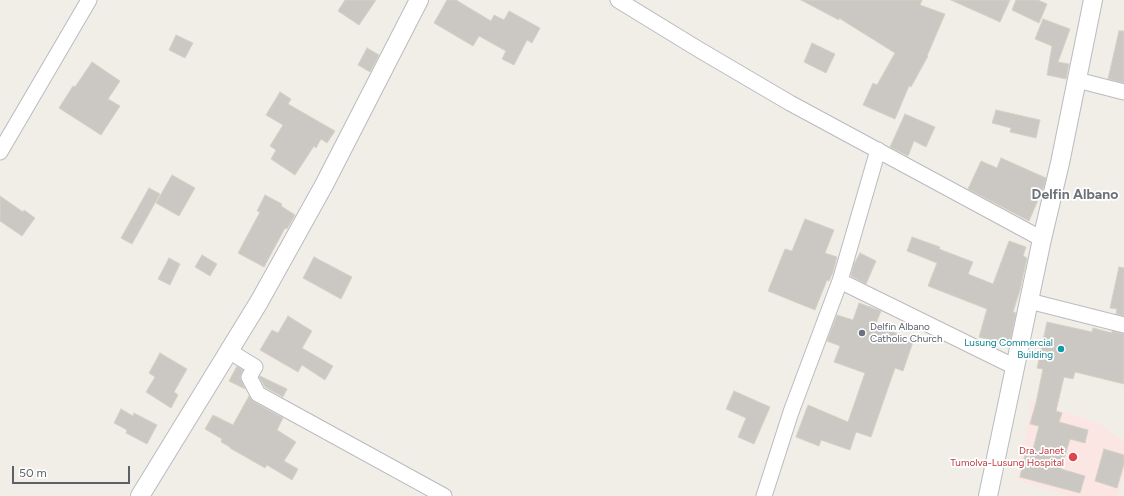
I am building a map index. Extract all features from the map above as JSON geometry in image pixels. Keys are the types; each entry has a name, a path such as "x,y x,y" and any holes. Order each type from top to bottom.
{"street":[{"path":"0,152 89,0"},
{"path":"140,496 259,302 324,186 419,0"},
{"path":"618,0 784,99 1042,239"},
{"path":"988,496 1042,239 1060,163 1093,0"},
{"path":"1077,80 1124,92"},
{"path":"764,496 791,412 840,281 878,150"},
{"path":"840,281 1015,367"},
{"path":"1029,301 1124,325"},
{"path":"229,351 255,367 249,377 250,382 258,394 444,496"}],"shaded area":[{"name":"Dra. Janet Tumolva-Lusung Hospital","path":"1032,401 1099,423 1124,442 1124,472 1118,496 1071,496 1017,480"}],"building":[{"path":"345,0 376,0 359,25 338,11"},
{"path":"447,0 456,0 491,21 494,15 504,20 509,11 540,28 532,43 527,40 514,65 502,59 506,51 479,36 473,46 434,23"},
{"path":"801,0 922,0 920,5 945,14 928,56 911,87 909,86 895,119 863,105 873,83 877,85 895,53 839,18 839,20"},
{"path":"951,0 1010,0 1000,22"},
{"path":"1016,0 1038,0 1047,4 1039,23 1012,10"},
{"path":"1043,19 1070,29 1058,62 1069,64 1066,79 1047,75 1052,46 1035,39"},
{"path":"1119,31 1124,31 1124,83 1108,79"},
{"path":"176,35 193,43 185,58 169,50"},
{"path":"812,43 835,54 826,73 804,62"},
{"path":"367,48 379,55 370,72 358,65"},
{"path":"92,62 120,81 108,99 120,106 101,135 59,108 73,86 75,87"},
{"path":"280,92 291,99 288,104 335,131 327,143 321,139 316,148 314,146 295,175 271,159 276,150 270,146 283,125 266,115"},
{"path":"996,110 1040,120 1036,138 1010,132 1011,128 992,123"},
{"path":"905,114 935,127 926,147 914,141 908,156 890,147"},
{"path":"1001,158 1046,178 1029,221 968,189 981,161 997,168"},
{"path":"172,175 195,188 179,216 156,203"},
{"path":"149,188 160,194 132,244 121,238"},
{"path":"265,195 282,204 281,206 295,215 287,229 285,228 264,267 238,253 260,212 257,211"},
{"path":"0,196 23,212 24,210 35,218 22,236 0,221"},
{"path":"805,219 834,230 825,253 837,257 833,272 829,281 827,280 815,310 768,291 785,249 792,251"},
{"path":"912,237 940,247 939,249 973,262 968,274 993,284 1009,241 1026,247 1023,256 1027,258 1020,290 1013,312 1016,313 1009,347 990,342 990,340 979,337 987,309 928,286 937,263 907,251"},
{"path":"860,253 876,261 866,284 851,276 854,264"},
{"path":"202,255 217,264 210,276 195,267"},
{"path":"314,257 352,277 341,299 303,278"},
{"path":"169,258 180,264 170,285 158,279"},
{"path":"1119,267 1124,268 1124,316 1116,314 1117,309 1110,308"},
{"path":"859,303 881,311 875,326 914,339 903,371 895,368 871,437 856,432 850,450 821,440 819,446 796,437 808,405 848,422 865,373 834,362 840,346 827,341 837,315 853,320"},
{"path":"288,316 312,331 302,348 333,366 325,380 302,365 298,372 260,350 272,330 278,333"},
{"path":"1047,322 1092,332 1093,328 1112,333 1112,331 1124,334 1124,384 1075,372 1073,379 1064,377 1056,411 1062,413 1059,422 1088,430 1085,443 1070,439 1061,469 1085,476 1080,493 1020,477 1025,455 1031,457 1039,426 1030,424 1043,369 1037,368"},
{"path":"160,353 187,369 174,392 178,395 171,408 146,392 155,377 149,373"},
{"path":"237,366 243,370 240,377 245,389 229,381"},
{"path":"260,376 287,389 283,397 265,387 259,377"},
{"path":"734,391 770,407 754,444 738,437 746,418 726,409"},
{"path":"249,396 254,402 283,418 277,430 296,442 284,461 298,469 292,480 267,465 265,468 230,448 221,442 222,439 205,429 213,415 233,425"},
{"path":"121,409 133,416 134,413 157,425 147,444 126,433 127,430 114,423"},
{"path":"1104,449 1124,455 1124,464 1117,488 1095,481"}],"place":[{"name":"Delfin Albano Catholic Church","path":"862,333"},
{"name":"Lusung Commercial Building","path":"1061,349"},
{"name":"Dra. Janet Tumolva-Lusung Hospital","path":"1073,457"}],"district":[{"name":"Delfin Albano","path":"1075,195"}]}
